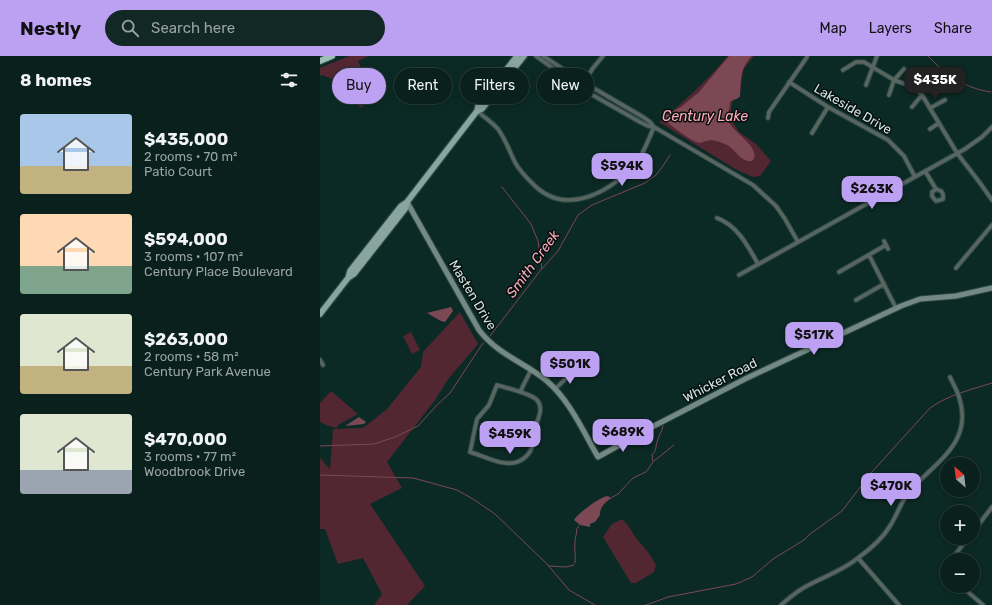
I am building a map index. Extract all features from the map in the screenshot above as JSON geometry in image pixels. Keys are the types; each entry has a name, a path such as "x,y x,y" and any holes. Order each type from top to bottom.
{"highway":[{"path":"320,61 332,56"}],"main road":[{"path":"320,314 348,278 350,271 396,211 407,202 517,56"},
{"path":"477,111 482,109 524,56"}],"street":[{"path":"536,56 553,68"},
{"path":"543,56 561,68"},
{"path":"594,68 603,56"},
{"path":"866,85 877,56"},
{"path":"768,118 768,112 807,57"},
{"path":"547,64 550,61"},
{"path":"843,70 859,62 864,62 894,80 916,88 922,95 957,153 992,200"},
{"path":"889,95 894,80 904,69"},
{"path":"916,88 922,80 930,80"},
{"name":"Lakeside Drive","path":"789,82 828,108 888,140 904,156 915,177"},
{"path":"594,88 650,122 654,127"},
{"path":"912,107 922,95"},
{"path":"594,96 648,126 654,127 740,176 760,190 781,213 798,242"},
{"path":"930,108 945,100"},
{"path":"812,133 828,108"},
{"path":"628,115 631,110"},
{"path":"477,111 498,130 518,166 533,184 548,195 569,200 588,197 616,182 640,156 654,127"},
{"path":"930,129 939,123"},
{"path":"739,275 971,145 992,127"},
{"path":"925,171 936,189"},
{"name":"Masten Drive","path":"407,202 479,330 487,340 500,351 546,380 555,389 567,404 598,457"},
{"path":"717,218 724,221 740,235 758,264"},
{"path":"956,268 992,225"},
{"path":"839,272 886,245"},
{"path":"869,255 896,308"},
{"path":"856,300 884,284"},
{"name":"Whicker Road","path":"598,457 648,429 747,378 896,308 920,299 956,296 992,288"},
{"path":"320,360 323,365 320,364"},
{"path":"520,392 531,370"},
{"path":"555,389 575,370"},
{"path":"781,605 806,586 838,572 858,558 884,534 909,492 947,455 962,428 962,413 959,396 950,377"},
{"path":"497,385 520,392 535,398 540,406 538,420 533,435 533,445 527,456 517,462 509,463 470,452 477,419 490,405 497,385"},
{"path":"980,523 992,507"},
{"path":"956,553 963,545"},
{"path":"858,558 899,605"},
{"path":"969,593 983,605"}],"shaded area":[{"path":"349,56 369,56 358,61 361,68 332,68 332,79 322,75 320,76 320,68"},
{"name":"Century Lake","path":"728,56 754,56 743,70 740,95 732,102 730,118 739,132 756,144 771,161 760,176 753,177 735,169 659,122 712,74"},
{"path":"357,104 365,104 361,108"},
{"path":"460,312 478,344 449,378 435,400 387,462 402,488 370,504 425,586 407,605 374,605 382,594 363,558 338,564 325,529 320,529 320,458 330,469 333,429 363,428 387,409 421,367 423,352"},
{"path":"411,332 420,350 412,354 403,336"},
{"path":"331,391 358,414 338,425 337,428 320,422 320,403"},
{"path":"623,520 627,524 656,565 654,572 636,583 631,583 603,537 612,524"}],"water":[{"name":"Century Lake","path":"729,56 752,56 748,60 743,70 740,96 730,102 728,116 730,124 754,152 752,161 744,160 730,147 719,142 711,140 701,143 692,140 663,119 666,115 681,107 699,92"},
{"path":"451,307 453,311 445,322 427,313"},
{"path":"359,417 366,422 364,424 345,426"},
{"path":"607,496 610,497 610,499 600,510 600,515 595,522 590,524 590,527 580,525 574,520 589,506"}],"waterway":[{"path":"928,56 956,80 973,88 991,92"},
{"name":"Smith Creek","path":"490,336 540,271 558,251 578,215 592,205 645,183 656,175 670,155"},
{"path":"502,187 531,224 538,241 542,269"},
{"name":"Smith Creek","path":"320,446 374,444 395,437 418,426 450,393 483,343"},
{"path":"646,605 668,597 736,584 752,577 773,559 804,540 842,511 871,473 930,408 952,396 992,383"},
{"path":"609,499 618,494 633,478 646,472 653,462 652,455 663,426"},
{"path":"654,461 674,445"},
{"path":"320,475 413,478 457,490 495,514 547,564 569,590 595,605"},
{"path":"575,563 575,540 577,528 579,526"},
{"path":"549,566 566,567 574,565"}]}
